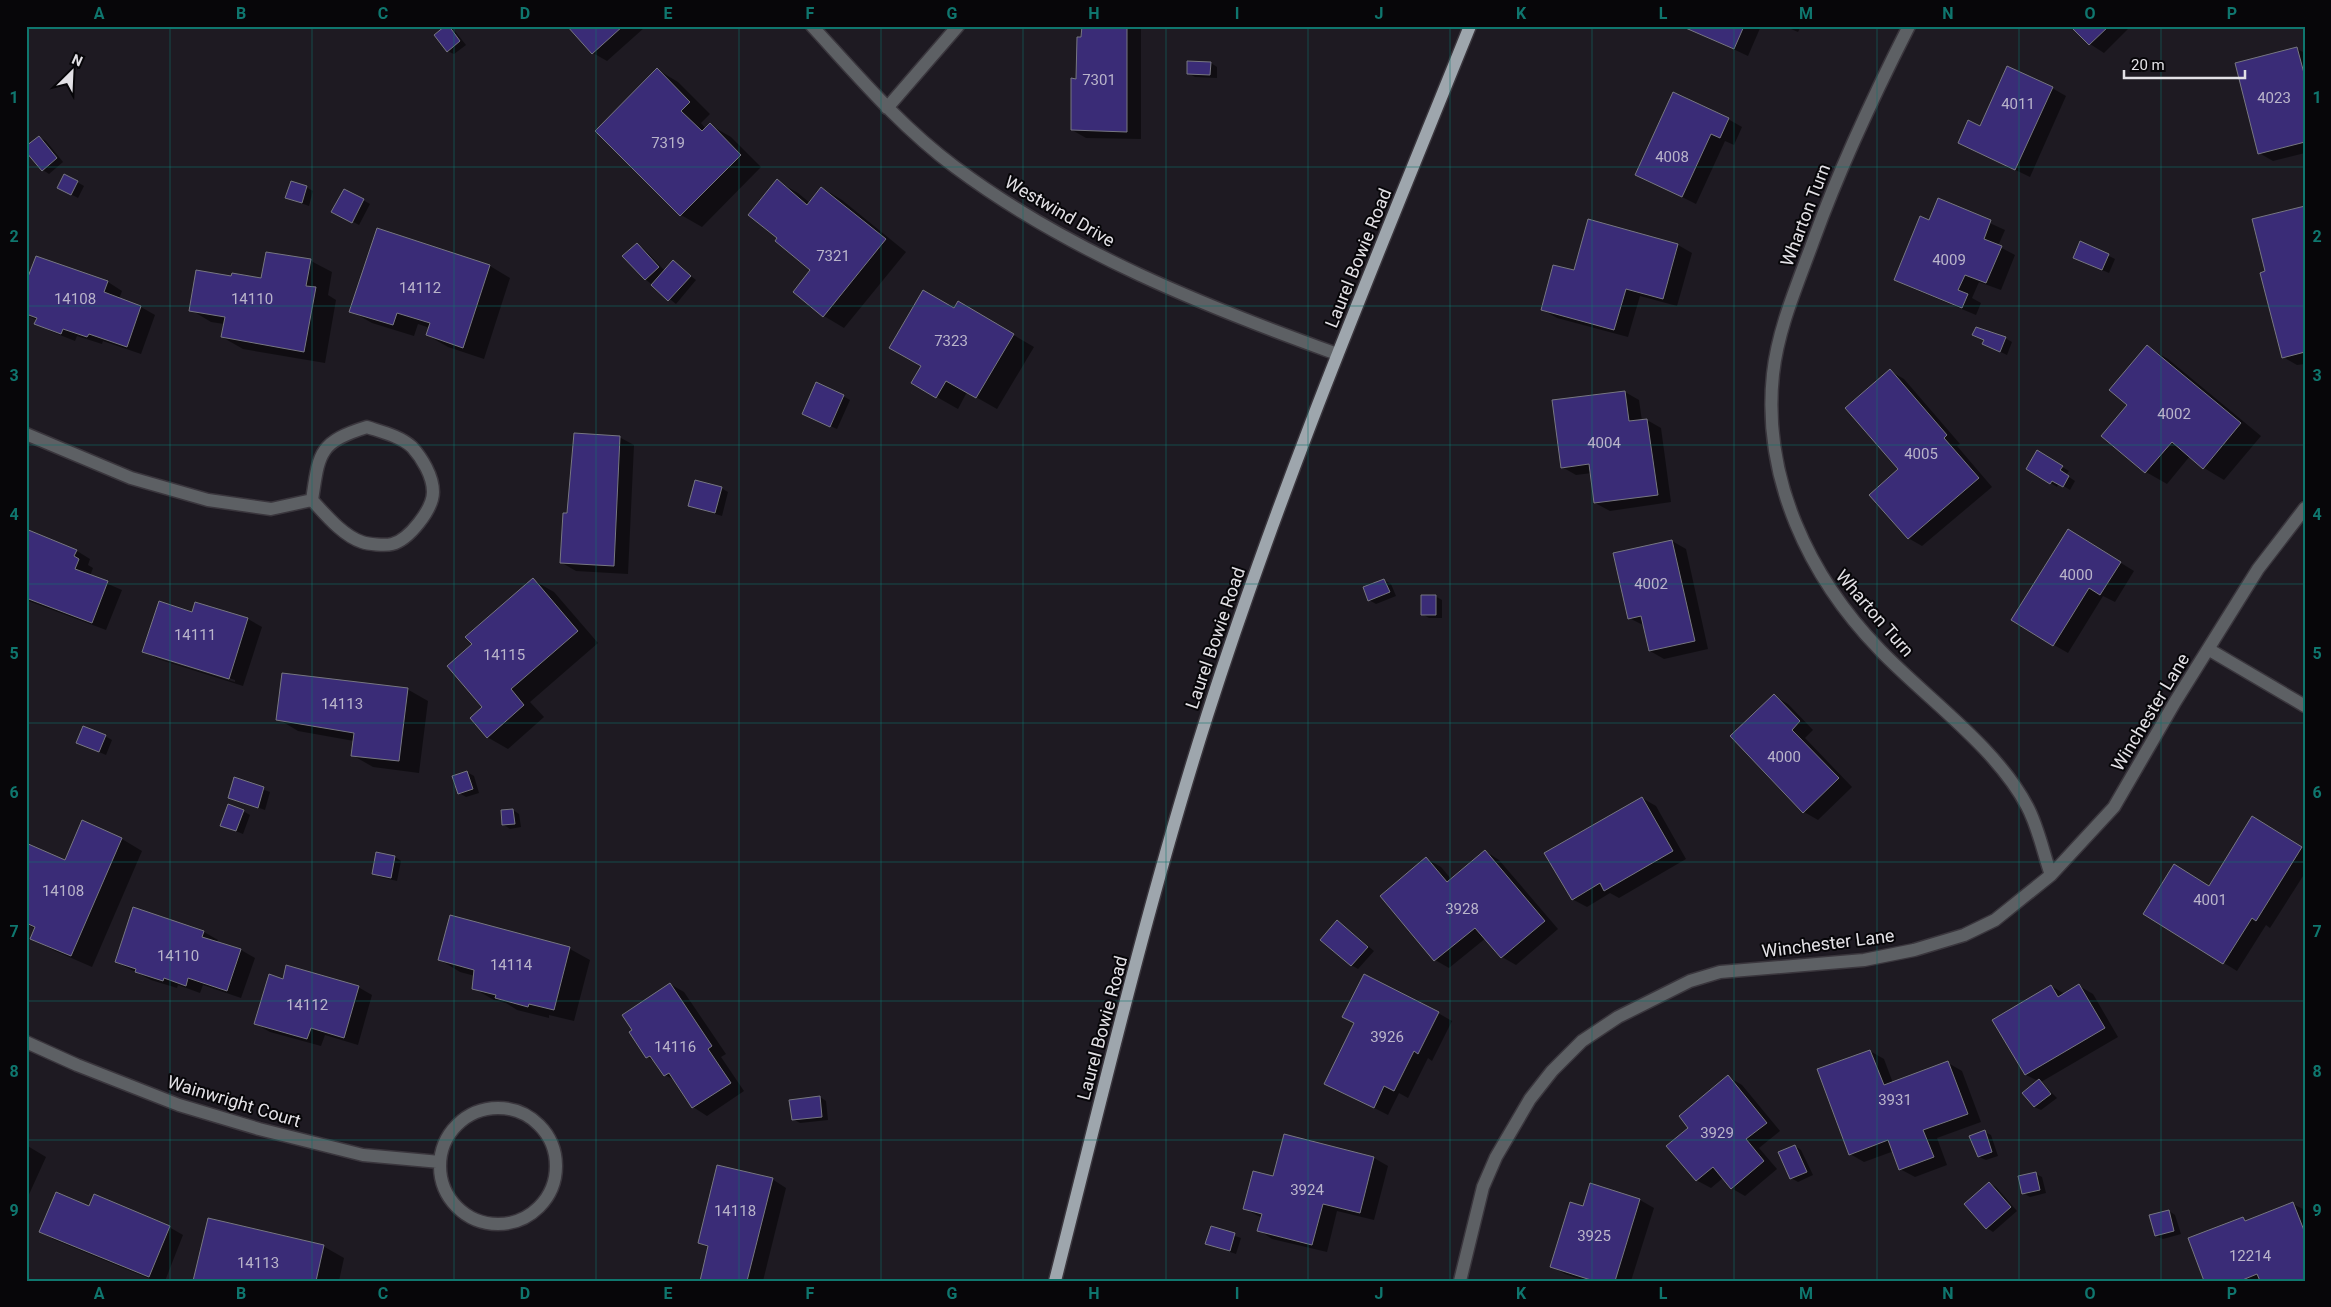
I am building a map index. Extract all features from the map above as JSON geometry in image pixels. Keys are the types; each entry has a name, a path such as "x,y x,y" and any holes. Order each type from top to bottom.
{"main road":[{"name":"Laurel Bowie Road","path":"1055,1281 1129,991 1207,716 1270,533 1337,354 1470,26"}],"street":[{"name":"Westwind Drive","path":"812,26 887,108 961,171 1013,207 1088,250 1193,297 1337,354"},
{"path":"887,108 958,26"},
{"name":"Wharton Turn","path":"1909,26 1827,202 1780,337 1773,373 1771,408 1775,448 1782,485 1793,519 1803,544 1821,577 1880,651 1974,739 2009,779 2027,806 2051,874"},
{"path":"366,428 390,434 411,447 427,469 433,492 426,514 412,531 393,544 361,542 334,525 312,500 316,467 324,450 343,434 366,428"},
{"path":"26,434 131,478 208,500 271,508 312,500"},
{"name":"Winchester Lane","path":"1460,1281 1483,1187 1496,1157 1530,1099 1552,1071 1582,1041 1618,1017 1690,981 1720,972 1864,960 1914,950 1964,935 1995,920 2051,874 2114,807 2258,569 2305,508"},
{"path":"2208,649 2305,706"},
{"name":"Wainwright Court","path":"26,1042 77,1065 179,1105 259,1129 363,1155 440,1162"},
{"path":"502,1108 520,1112 535,1121 548,1135 554,1152 556,1170 552,1188 536,1210 529,1216 512,1223 494,1224 476,1220 460,1211 448,1197 441,1180 440,1162 444,1144 453,1129 467,1117 484,1109 502,1108"}],"building":[{"path":"445,26 449,26 460,41 447,52 434,35"},
{"path":"567,26 623,26 592,54"},
{"path":"1082,26 1127,26 1127,132 1071,130 1071,78 1076,79 1077,37 1081,37"},
{"path":"1681,26 1744,26 1734,49"},
{"path":"2070,26 2109,26 2089,45"},
{"path":"2297,47 2305,77 2305,142 2258,154 2235,63"},
{"path":"1187,61 1211,62 1210,75 1187,74"},
{"path":"2007,66 2053,87 2015,170 1958,143 1968,120 1980,126"},
{"path":"657,68 690,102 681,111 702,131 710,123 741,155 680,216 595,131"},
{"path":"1673,92 1729,118 1720,138 1711,134 1682,197 1635,175"},
{"path":"39,136 57,158 42,171 26,152 26,146"},
{"path":"64,174 78,181 71,195 57,188"},
{"path":"777,179 807,205 821,187 886,239 823,317 793,292 810,270 775,241 777,238 748,215"},
{"path":"291,181 307,186 302,203 285,198"},
{"path":"344,189 364,199 352,223 331,212"},
{"path":"1938,198 1991,220 1984,239 2002,246 1986,283 1965,275 1958,290 1968,294 1962,308 1894,280 1920,216 1929,220"},
{"path":"2305,206 2305,352 2282,358 2260,273 2265,271 2252,219"},
{"path":"1588,219 1678,244 1663,299 1626,289 1614,330 1541,310 1553,265 1574,270"},
{"path":"377,228 490,265 463,348 426,335 430,323 397,313 393,325 349,312"},
{"path":"2080,241 2109,254 2102,270 2073,258"},
{"path":"637,243 659,267 645,280 622,256"},
{"path":"266,252 311,259 306,286 316,287 304,352 221,337 225,317 189,311 196,270 231,276 232,273 261,278"},
{"path":"36,256 108,281 104,292 141,306 127,347 89,334 87,337 63,329 61,334 34,324 37,318 26,314 26,282"},
{"path":"673,260 691,276 668,301 651,285"},
{"path":"923,290 954,308 958,301 1014,334 976,398 946,381 936,398 911,383 921,366 889,348"},
{"path":"1976,327 2006,337 2000,352 1982,344 1984,340 1972,335"},
{"path":"2147,345 2241,423 2203,469 2172,442 2145,473 2101,436 2127,405 2109,390"},
{"path":"1890,369 1947,435 1944,438 1979,478 1908,539 1869,495 1898,469 1845,408"},
{"path":"816,382 844,395 830,427 802,414"},
{"path":"1625,391 1629,421 1647,419 1658,495 1594,503 1589,464 1561,468 1552,400"},
{"path":"574,433 620,436 614,566 560,563 563,513 567,513"},
{"path":"2037,450 2063,466 2060,470 2069,476 2063,487 2052,481 2050,484 2026,469"},
{"path":"695,480 722,487 715,513 688,506"},
{"path":"26,529 77,550 74,556 79,559 75,569 108,581 92,623 26,598"},
{"path":"2068,529 2121,562 2100,595 2089,588 2053,646 2011,620"},
{"path":"1672,540 1695,641 1649,651 1641,616 1628,619 1613,553"},
{"path":"533,578 578,631 511,689 524,705 487,738 470,718 482,707 447,666 472,644 465,637"},
{"path":"1384,579 1390,592 1368,601 1363,587"},
{"path":"1421,595 1436,595 1436,615 1421,615"},
{"path":"159,601 192,612 195,602 248,618 229,679 142,652"},
{"path":"282,673 408,688 399,761 351,756 354,733 276,720"},
{"path":"1774,694 1800,721 1792,730 1839,778 1803,813 1730,736"},
{"path":"83,726 106,735 99,752 76,743"},
{"path":"467,771 473,789 458,794 452,776"},
{"path":"234,777 264,787 258,808 228,798"},
{"path":"1642,797 1673,851 1604,891 1600,883 1572,900 1544,853"},
{"path":"228,804 244,810 236,831 220,826"},
{"path":"513,809 515,824 502,825 501,810"},
{"path":"2252,816 2302,847 2256,921 2252,918 2223,964 2143,914 2174,864 2209,886"},
{"path":"82,820 122,838 71,956 30,939 35,927 26,923 26,843 65,860"},
{"path":"1485,850 1545,921 1501,958 1475,928 1434,961 1380,896 1426,857 1447,882"},
{"path":"376,852 395,856 391,878 372,874"},
{"path":"133,907 204,931 202,937 241,949 227,991 188,978 186,986 164,978 163,981 135,972 136,969 115,962"},
{"path":"450,915 570,947 554,1010 529,1004 528,1007 495,998 496,995 472,989 474,970 438,960"},
{"path":"1337,920 1368,947 1351,966 1320,940"},
{"path":"286,965 359,986 344,1038 311,1028 307,1039 254,1024 269,974 283,979"},
{"path":"1364,974 1439,1012 1418,1054 1414,1051 1394,1091 1384,1086 1374,1108 1324,1084 1354,1023 1342,1017"},
{"path":"670,983 712,1046 708,1049 731,1083 692,1108 669,1073 664,1076 650,1056 646,1058 629,1032 632,1030 622,1015"},
{"path":"2079,984 2105,1028 2025,1075 1992,1020 2051,985 2058,997"},
{"path":"1870,1050 1884,1085 1948,1061 1968,1114 1923,1130 1934,1157 1899,1170 1888,1140 1849,1155 1817,1069"},
{"path":"1728,1075 1767,1123 1746,1139 1764,1161 1731,1189 1713,1167 1696,1181 1666,1146 1688,1128 1679,1116"},
{"path":"2039,1079 2051,1094 2034,1107 2022,1093"},
{"path":"820,1096 822,1117 792,1120 789,1100"},
{"path":"1985,1130 1992,1152 1978,1157 1969,1136"},
{"path":"1284,1134 1374,1157 1360,1213 1323,1204 1312,1245 1257,1231 1262,1214 1243,1209 1253,1171 1273,1176"},
{"path":"1795,1145 1807,1172 1790,1179 1778,1152"},
{"path":"717,1165 773,1178 747,1281 700,1281 708,1246 698,1243"},
{"path":"2036,1172 2040,1190 2022,1194 2018,1176"},
{"path":"1989,1182 2011,1207 1986,1229 1964,1204"},
{"path":"1590,1183 1640,1199 1615,1281 1594,1281 1550,1267 1570,1202 1583,1206"},
{"path":"56,1192 89,1206 94,1194 170,1226 149,1277 39,1232"},
{"path":"2293,1202 2305,1233 2305,1281 2260,1281 2257,1274 2240,1281 2204,1281 2188,1238 2243,1217 2245,1221"},
{"path":"2169,1210 2174,1231 2155,1236 2149,1215"},
{"path":"208,1218 324,1245 316,1281 193,1281"},
{"path":"1211,1226 1235,1233 1230,1251 1205,1244"}]}
